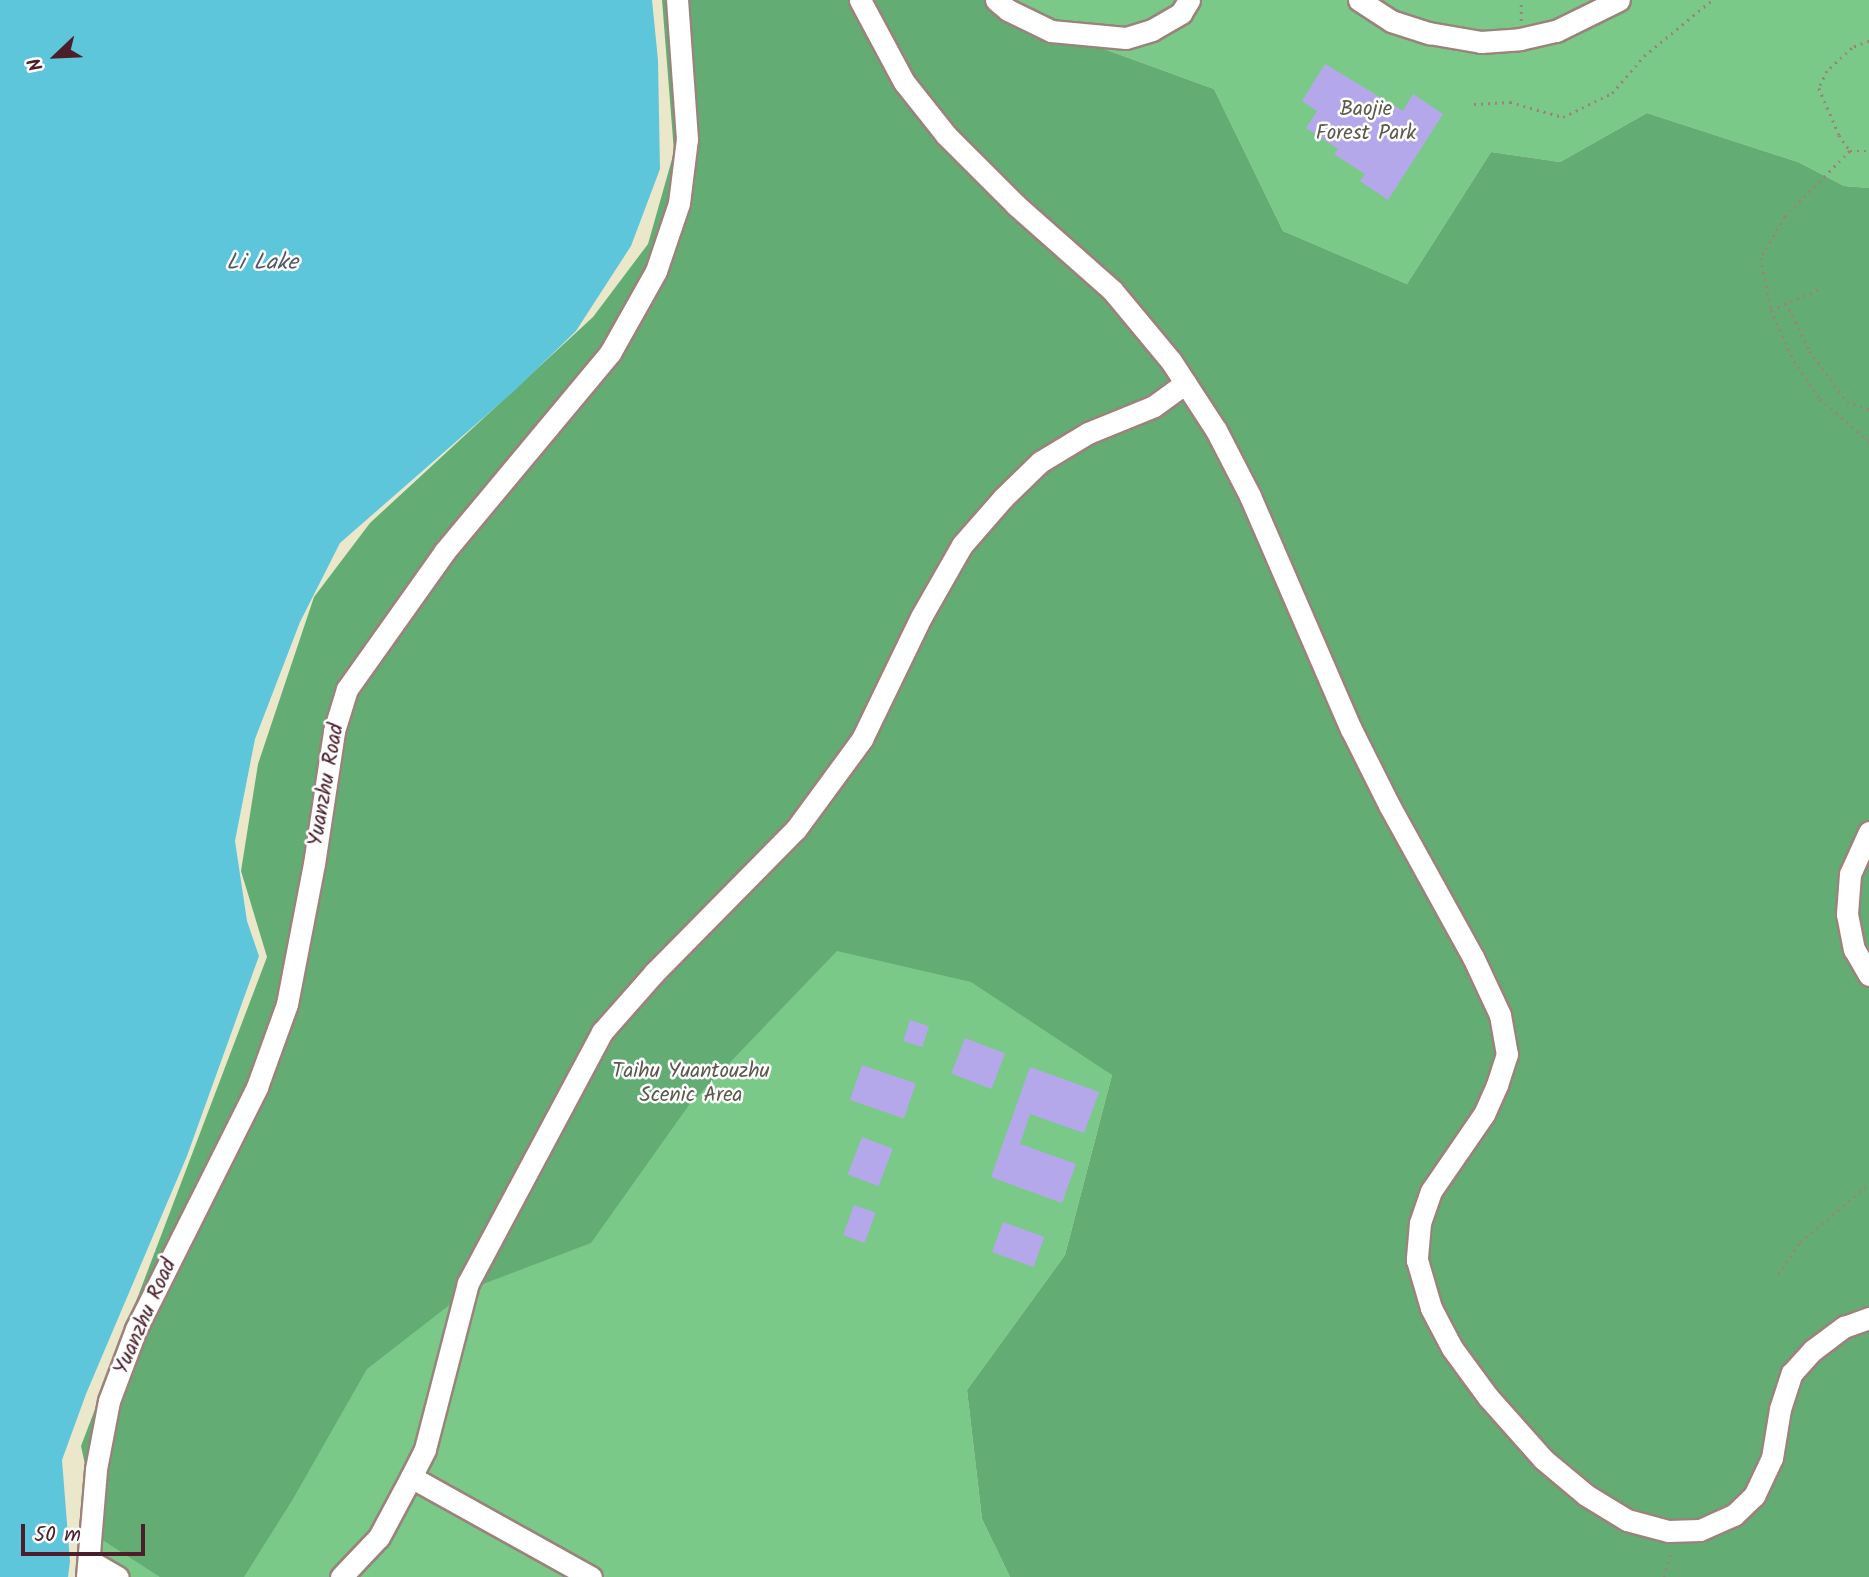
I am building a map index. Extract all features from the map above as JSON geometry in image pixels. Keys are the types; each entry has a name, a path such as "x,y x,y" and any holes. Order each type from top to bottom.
{"street":[{"name":"Yuanzhu Road","path":"118,1577 89,1569 96,1469 109,1401 136,1329 257,1087 287,1004 314,864 334,731 347,689 445,551 610,354 656,271 678,203 687,139 683,46 677,0"},
{"path":"860,0 904,82 946,135 1016,205 1112,290 1186,383 1216,430 1244,485 1352,729 1389,805 1474,957 1500,1015 1507,1054 1484,1114 1431,1191 1420,1223 1418,1259 1431,1308 1452,1348 1488,1397 1544,1459 1586,1495 1627,1520 1668,1531 1700,1530 1734,1515 1754,1496 1772,1458 1780,1409 1792,1373 1813,1350 1844,1327 1869,1318"},
{"path":"996,0 1008,10 1051,30 1126,38 1152,30 1181,13 1189,0"},
{"path":"1359,0 1391,22 1429,33 1480,42 1521,39 1556,31 1619,0"},
{"path":"341,1577 379,1537 425,1449 468,1283 530,1173 565,1096 602,1032 654,972 796,829 862,738 921,617 962,545 1003,498 1040,461 1088,433 1154,406 1186,383"},
{"path":"1869,832 1850,874 1847,914 1854,949 1869,975"},
{"path":"411,1477 591,1577"}],"path":[{"path":"1474,104 1510,102 1563,117 1612,93 1644,56 1712,0"},
{"path":"1850,151 1839,135 1819,88 1827,71 1852,48 1869,41"},
{"path":"1869,151 1850,151 1785,218 1761,258 1771,310 1794,362 1820,400 1869,441"},
{"path":"1771,310 1819,289"},
{"path":"1786,303 1810,351 1847,402 1869,409"},
{"path":"1778,1274 1800,1242 1869,1184"},
{"path":"1664,1577 1680,1531"}],"green space":[{"path":"662,0 1011,0 1049,29 1214,89 1283,231 1407,284 1491,152 1560,162 1647,113 1798,162 1844,186 1869,188 1869,1577 1010,1577 982,1519 967,1390 1065,1255 1112,1075 971,982 837,951 689,1105 591,1243 470,1289 367,1369 293,1499 244,1577 160,1577 101,1539 81,1446 267,957 241,871 258,764 314,597 370,523 593,317 648,244 674,152"},
{"name":"Baojie Forest Park","path":"1011,0 1869,0 1869,188 1844,186 1798,162 1647,113 1560,162 1491,152 1407,284 1283,231 1214,89 1049,29"},
{"name":"Taihu Yuantouzhu Scenic Area","path":"450,552 1112,1075 1065,1255 967,1390 982,1519 1010,1577 99,1577 102,1470"}],"water":[{"name":"Li Lake","path":"0,0 652,0 658,60 660,169 631,246 576,331 513,392 340,543 300,622 255,739 235,841 247,921 259,956 187,1156 86,1394 62,1460 70,1561 68,1577 0,1577"}],"building":[{"path":"1325,64 1403,111 1413,94 1443,114 1388,200 1360,181 1365,174 1334,154 1338,149 1306,128 1317,111 1302,101"},
{"path":"910,1020 929,1026 922,1047 903,1041"},
{"path":"965,1038 1005,1053 992,1089 951,1073"},
{"path":"862,1065 916,1084 904,1119 850,1100"},
{"path":"1030,1067 1099,1092 1084,1133 1030,1114 1020,1144 1076,1164 1062,1203 991,1177"},
{"path":"862,1137 893,1149 878,1186 848,1174"},
{"path":"854,1205 876,1213 865,1243 843,1235"},
{"path":"1003,1222 1044,1237 1033,1267 992,1252"}]}
